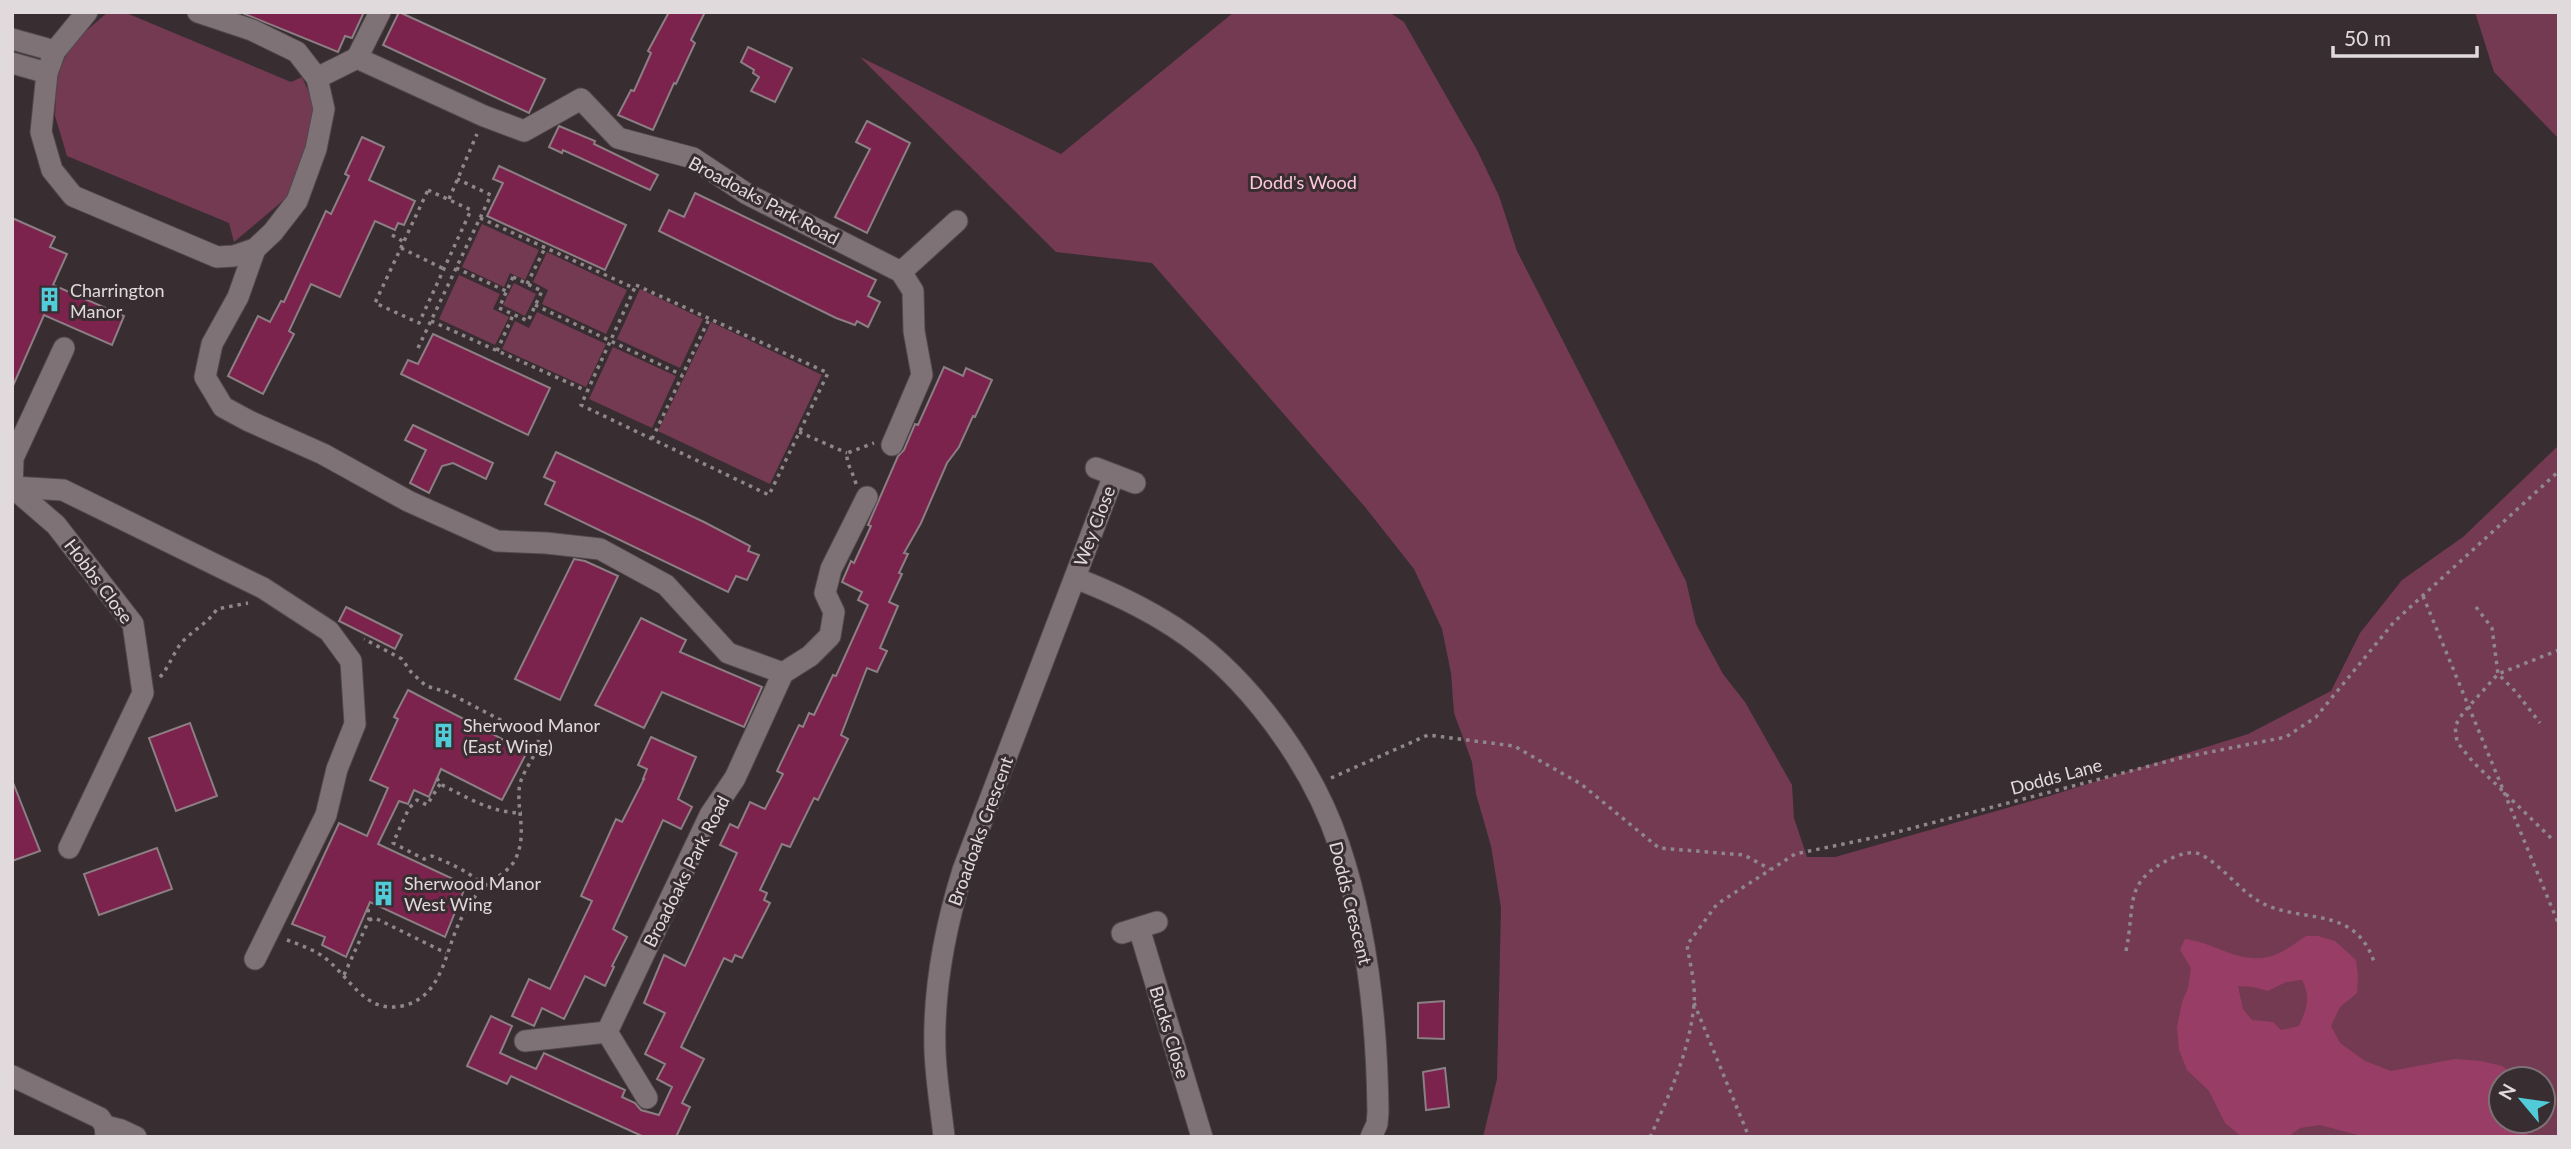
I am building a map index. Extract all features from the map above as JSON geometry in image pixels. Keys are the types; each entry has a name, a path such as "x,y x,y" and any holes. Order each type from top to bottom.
{"street":[{"path":"87,12 55,51 47,74 41,132 52,170 73,196 217,257 234,256 255,249 273,232 297,201 316,149 324,109 317,78 297,52 252,30 198,12"},
{"path":"317,78 357,58 380,12"},
{"path":"12,39 55,51"},
{"name":"Broadoaks Park Road","path":"357,58 484,116 524,131 581,99 618,138 693,158 747,194 901,272"},
{"path":"12,63 47,74"},
{"path":"896,437 922,375 914,331 913,291 901,272 957,221"},
{"path":"255,249 238,297 212,344 205,377 223,407 323,454 408,501 497,541 600,549 666,585 728,653 783,673 810,656 830,636 835,612 825,593 831,569 864,502"},
{"path":"64,348 13,458 12,488 63,490 263,588 329,631 351,661 355,724 337,769 326,815 255,959"},
{"name":"Wey Close","path":"1074,578 1105,472 1135,483"},
{"name":"Hobbs Close","path":"12,488 56,525 133,624 143,693"},
{"name":"Dodds Crescent","path":"1074,578 1126,600 1176,629 1220,665 1241,685 1279,732 1313,786 1338,842 1369,974 1375,1019 1378,1112 1377,1124 1371,1137"},
{"name":"Broadoaks Crescent","path":"944,1137 935,1049 936,1012 939,974 952,906 963,870 1074,578"},
{"name":"Broadoaks Park Road","path":"607,1032 710,815 735,778 783,673"},
{"path":"69,848 143,693"},
{"name":"Bucks Close","path":"1140,928 1202,1137"},
{"path":"525,1041 607,1032 647,1098"},
{"path":"12,1076 100,1118 106,1131 121,1130 136,1137"}],"path":[{"path":"449,199 484,116"},
{"path":"418,348 491,195 457,179"},
{"path":"428,190 471,210 418,323 375,303 404,242 428,190"},
{"path":"480,218 634,289"},
{"path":"392,235 404,242"},
{"path":"401,248 444,269"},
{"path":"527,284 545,248"},
{"path":"456,268 506,292"},
{"path":"513,277 542,291 528,321 499,308 506,292 513,277"},
{"path":"636,285 828,373 769,495 581,405 634,289 636,285"},
{"path":"535,306 682,375"},
{"path":"497,351 513,314"},
{"path":"652,439 709,318"},
{"path":"431,321 587,391"},
{"path":"799,432 847,453 876,443 886,433 896,437"},
{"path":"847,453 846,461 856,485 854,497 864,502"},
{"name":"Dodds Lane","path":"1650,1137 1684,1052 1694,1003 1687,946 1717,904 1795,854 1882,836 2180,758 2286,737 2316,717 2394,622 2559,471"},
{"path":"143,693 168,668 184,640 210,620 217,610 254,601 263,588"},
{"path":"2423,596 2559,925"},
{"path":"2476,607 2492,628 2498,674 2540,723"},
{"path":"279,936 324,956 344,975 357,993 371,1002 385,1006 402,1006 428,994 442,974 446,953 466,910 485,886 501,875 514,861 523,830 519,791 540,742 538,733 528,726 512,726 447,692 426,686 402,659 364,639"},
{"path":"2551,838 2473,762 2457,742 2455,726 2498,674 2559,650"},
{"path":"1313,786 1428,734 1514,746 1581,784 1659,848 1744,855 1771,869"},
{"path":"437,778 440,784 503,813 522,813"},
{"path":"440,784 427,805 417,800 409,808 393,843 424,859 432,856 452,863 485,886"},
{"path":"2126,951 2132,925 2132,900 2141,878 2151,869 2175,856 2191,852 2202,855 2250,895 2270,907 2330,918 2346,927 2370,951 2375,965"},
{"path":"344,975 369,920 368,908"},
{"path":"369,920 375,918 446,953"},
{"path":"1694,1003 1749,1137"}],"green space":[{"path":"108,12 124,12 291,82 302,77 315,106 314,134 291,194 234,242 229,223 67,156 55,116 57,74 72,43"},
{"name":"Dodd's Wood","path":"1234,12 1389,12 1404,22 1477,150 1499,196 1517,251 1686,581 1696,624 1723,674 1745,702 1792,785 1794,818 1807,857 1835,857 2049,796 2248,734 2331,691 2360,633 2402,580 2463,537 2559,445 2559,1137 1483,1137 1497,1079 1501,908 1491,846 1476,794 1472,762 1454,713 1451,673 1442,629 1414,569 1365,507 1152,263 1056,252 860,57 1061,154"},
{"path":"2475,12 2559,12 2559,139 2494,72"},
{"path":"482,224 539,250 525,280 510,273 504,287 462,267"},
{"path":"547,252 627,290 606,334 542,304 548,290 533,282"},
{"path":"459,275 500,294 493,309 509,317 495,345 439,319"},
{"path":"514,283 536,294 525,316 503,305"},
{"path":"640,289 703,319 680,368 617,339"},
{"path":"537,312 606,344 586,387 502,349 515,321 529,328"},
{"path":"711,322 822,375 770,484 658,431"},
{"path":"613,347 676,376 652,428 589,399"}],"shaded area":[{"path":"2306,936 2335,941 2356,960 2358,976 2357,993 2340,1007 2331,1026 2340,1043 2365,1061 2391,1071 2455,1059 2498,1065 2487,1065 2487,1135 2527,1137 2365,1137 2320,1125 2300,1128 2288,1137 2242,1137 2225,1123 2209,1091 2187,1070 2179,1050 2177,1027 2191,968 2180,950 2185,939 2253,958 2265,958 2281,952","holes":["2302,980 2307,1003 2299,1026 2281,1030 2273,1022 2252,1020 2243,1009 2238,986 2268,991 2286,982"]}],"building":[{"path":"240,12 364,12 352,38 345,36 338,52"},
{"path":"399,12 545,79 529,113 383,45"},
{"path":"669,12 705,12 691,40 695,43 653,130 618,115 631,90 634,91 651,53 648,51"},
{"path":"748,47 792,68 775,102 751,91 759,77 753,73 754,70 741,62"},
{"path":"867,121 910,143 867,233 835,217 870,149 856,142"},
{"path":"559,126 595,141 594,144 658,175 650,190 563,150 562,153 549,147"},
{"path":"362,137 384,147 369,180 415,201 404,225 398,223 395,230 375,221 340,297 311,284 289,331 294,334 263,394 228,376 258,316 270,322 281,301 284,302 326,211 331,214 349,176 345,174"},
{"path":"499,166 626,225 605,270 487,216 503,183 493,179"},
{"path":"695,193 876,280 868,296 880,302 868,327 857,321 855,325 836,318 659,231 669,210 684,217"},
{"name":"Charrington Manor","path":"12,218 55,237 50,247 67,254 53,285 124,316 112,345 44,315 12,388"},
{"path":"433,334 550,388 528,435 401,374 408,360 418,364"},
{"path":"944,367 963,376 966,368 992,380 959,447 947,463 921,523 904,553 908,554 899,573 902,574 889,602 898,606 880,648 887,651 877,672 867,668 841,735 848,739 818,800 814,798 790,847 782,844 760,890 767,893 764,900 770,903 742,958 735,955 732,962 724,958 681,1047 704,1059 682,1103 690,1107 676,1137 644,1137 511,1076 507,1084 467,1066 491,1016 512,1026 500,1053 536,1069 544,1053 625,1090 622,1097 635,1103 641,1110 659,1115 672,1087 657,1079 665,1064 645,1054 665,1013 644,1003 664,955 685,966 737,853 720,845 730,824 738,828 750,802 765,809 783,774 777,771 799,725 803,727 809,713 814,715 833,675 836,676 868,605 858,600 862,592 842,582 871,526 868,525 898,456 904,450 915,424 918,425"},
{"path":"413,425 493,463 486,479 453,463 442,466 429,493 410,483 426,450 405,440"},
{"path":"556,452 750,546 748,551 759,555 747,580 736,576 728,592 545,504 555,482 544,477"},
{"path":"574,559 618,576 560,700 515,679"},
{"path":"346,607 402,635 395,649 339,621"},
{"path":"641,618 686,640 680,652 762,687 744,727 662,692 644,728 595,705"},
{"path":"408,690 527,752 502,800 441,769 429,797 414,790 408,804 399,801 378,844 466,885 445,937 370,902 346,957 322,945 325,937 292,924 339,823 367,836 388,788 370,780 398,719 394,717"},
{"path":"190,723 217,796 176,811 149,738"},
{"path":"651,737 696,757 678,799 692,807 681,829 663,820 613,929 627,937 605,986 585,976 564,1019 542,1008 534,1026 512,1016 529,979 550,989 592,901 581,896 616,819 622,822 644,779 647,769 638,765"},
{"path":"12,780 40,851 12,861"},
{"path":"157,848 172,889 99,915 84,874"},
{"path":"1444,1001 1444,1039 1418,1038 1418,1003"},
{"path":"1445,1068 1449,1107 1426,1110 1423,1072"}],"place":[{"name":"Charrington Manor","path":"50,300"},
{"name":"Sherwood Manor (East Wing)","path":"443,735"},
{"name":"Sherwood Manor West Wing","path":"384,893"}]}
